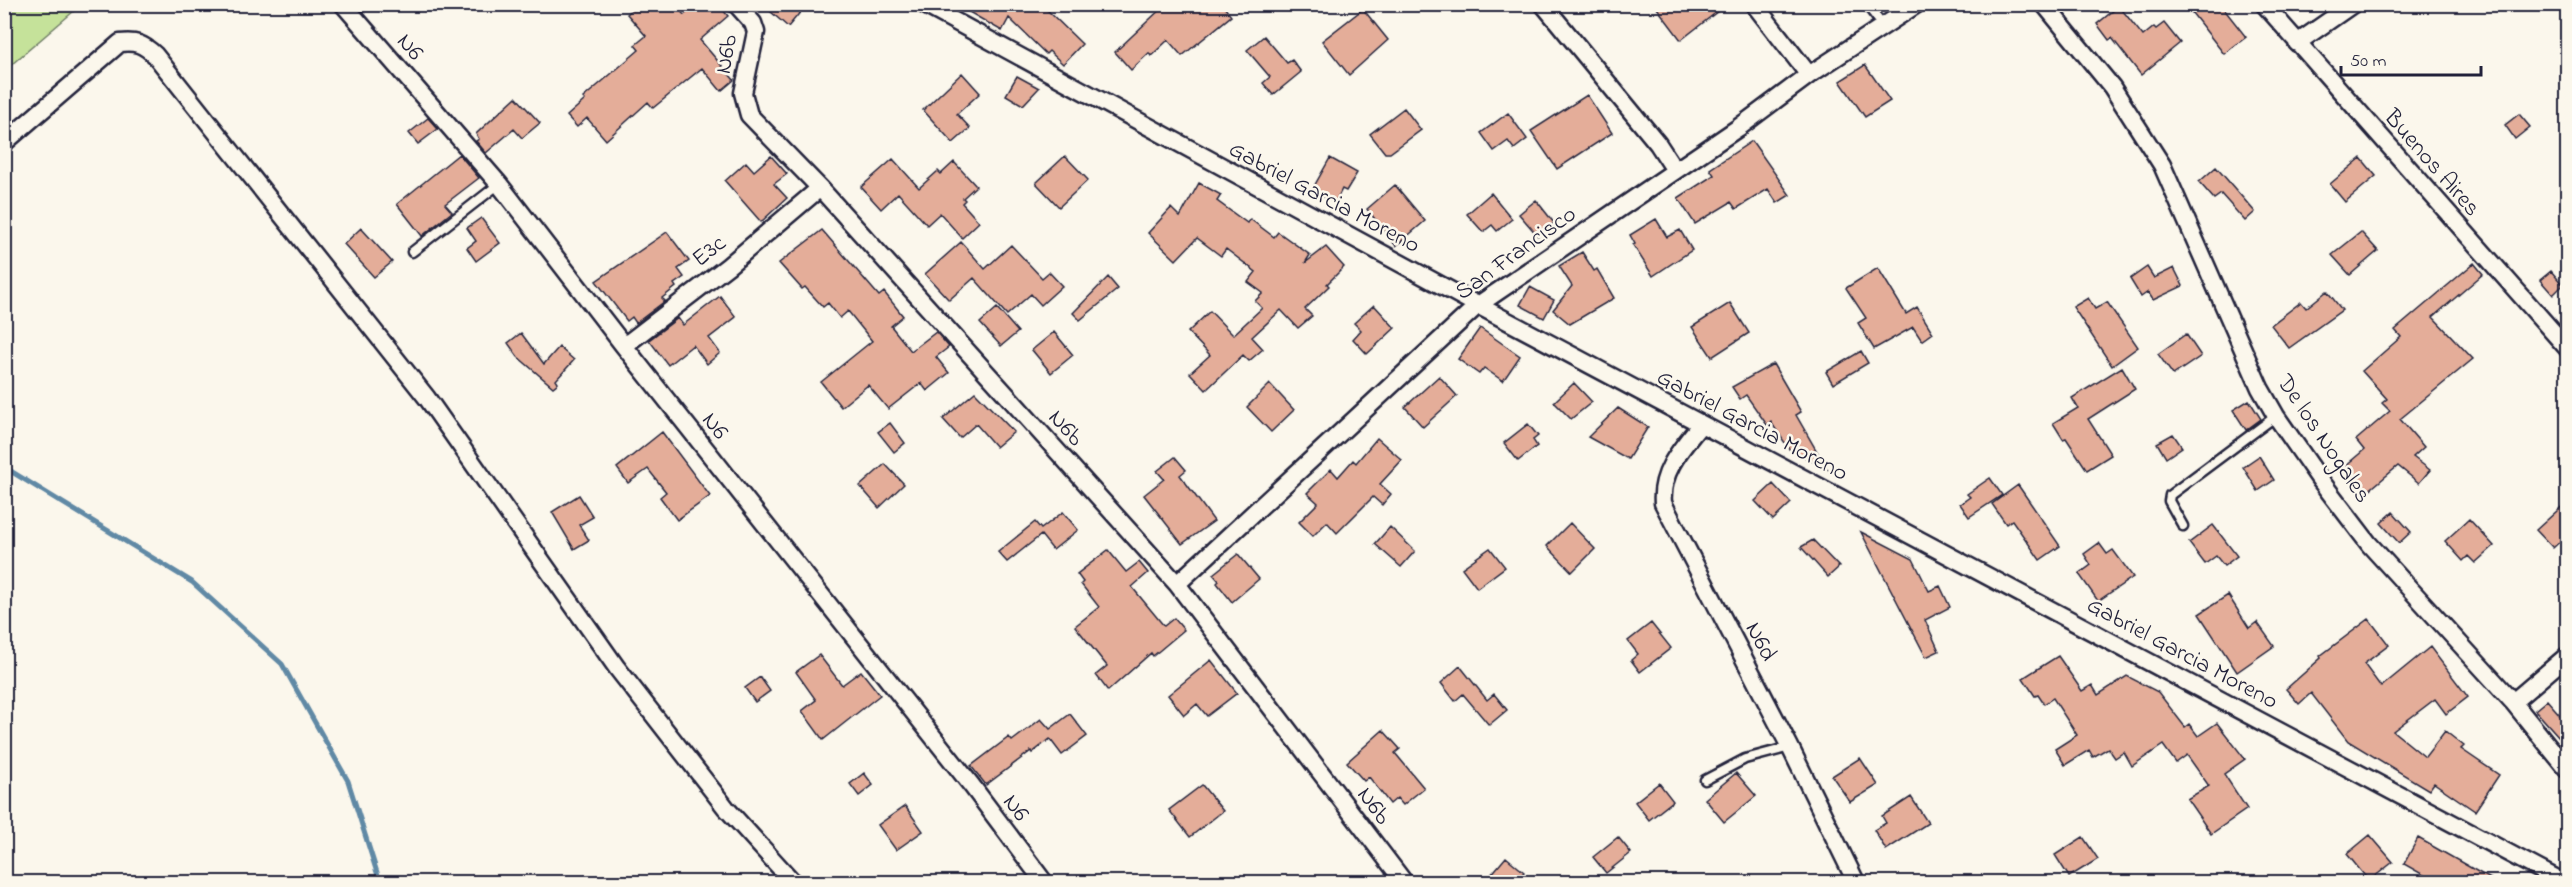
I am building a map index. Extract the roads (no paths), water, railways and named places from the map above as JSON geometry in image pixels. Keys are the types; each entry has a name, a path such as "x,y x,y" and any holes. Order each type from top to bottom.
{"street":[{"name":"N6","path":"343,4 499,184 972,786 1044,882"},
{"name":"N6b","path":"736,4 753,23 756,32 743,93 749,115 820,188 1176,584 1404,882"},
{"name":"Gabriel Garcia Moreno","path":"923,4 1478,305 2563,882"},
{"path":"1543,4 1658,144 1675,170"},
{"path":"1754,4 1809,75"},
{"name":"San Francisco","path":"1176,584 1478,305 1738,128 1809,75 1917,4"},
{"name":"De los Nogales","path":"2044,4 2112,87 2162,165 2260,388 2276,416 2321,481 2369,544 2513,702 2568,770"},
{"name":"Buenos Aires","path":"2264,4 2568,349"},
{"path":"2297,44 2353,4"},
{"path":"4,143 120,43 134,41 150,50 427,398 617,668 726,808 793,882"},
{"name":"E3c","path":"624,346 728,266 820,188"},
{"name":"N6d","path":"1701,424 1673,459 1662,490 1663,503 1790,747 1856,882"},
{"path":"2513,702 2568,655"}],"lane":[{"path":"1866,4 1884,27"},
{"path":"412,252 499,184"},
{"path":"2183,526 2169,501 2170,495 2276,416"},
{"path":"1705,780 1745,759 1790,747"}],"waterway":[{"path":"4,467 192,582 282,664 348,781 380,882"}]}
